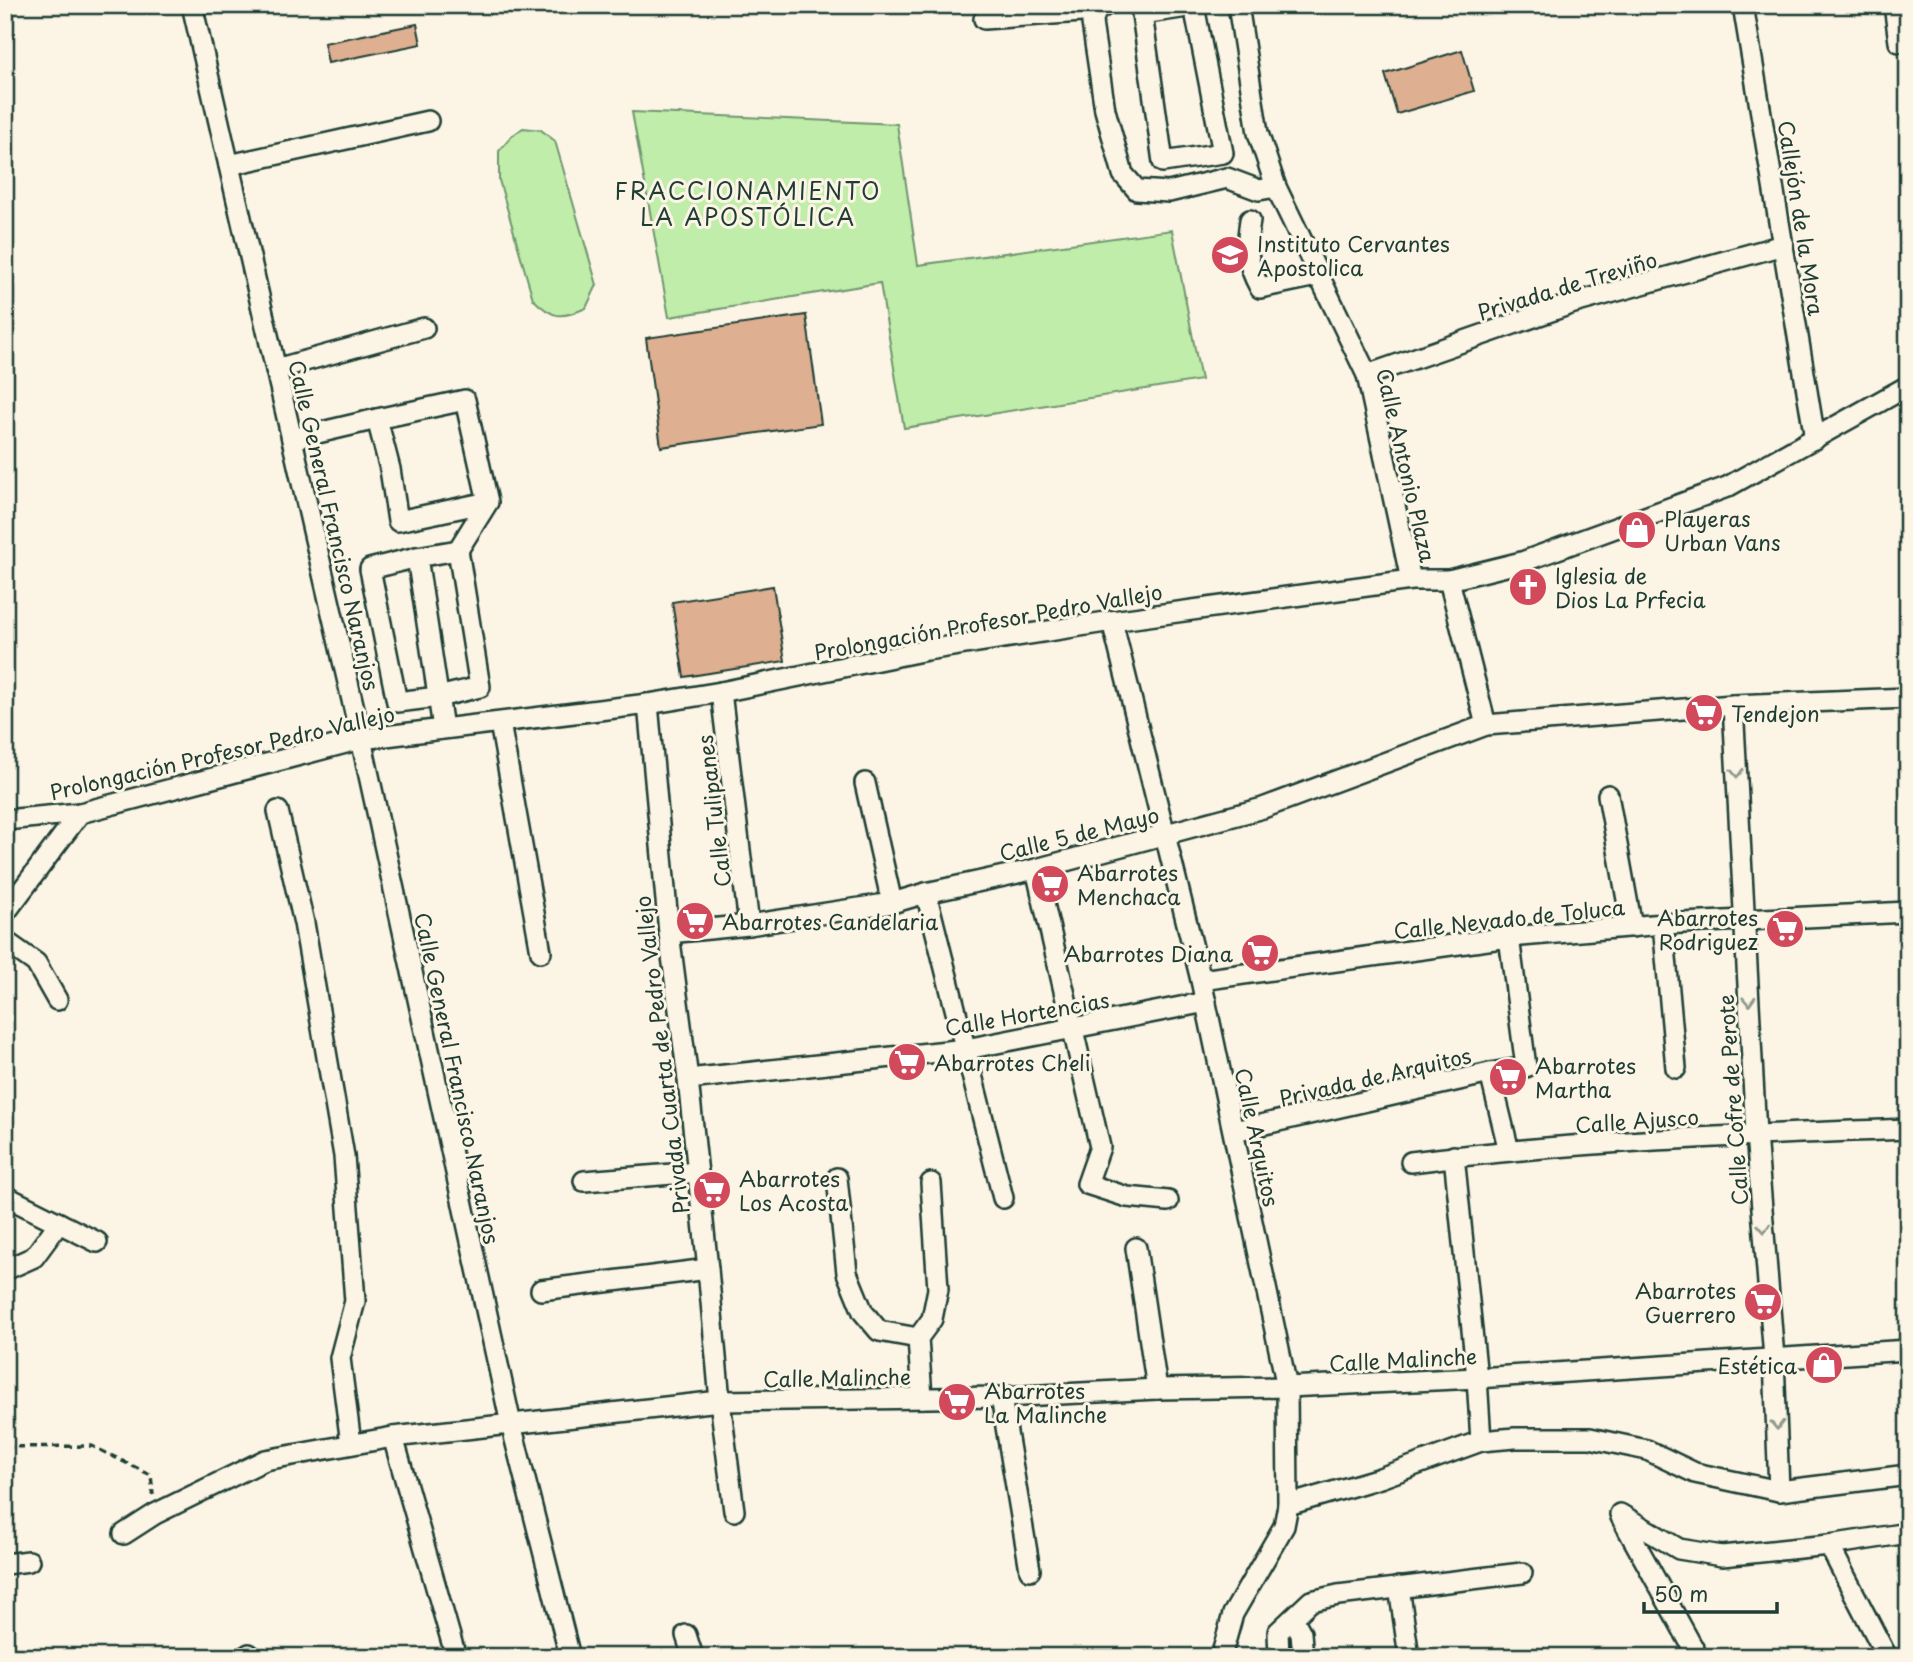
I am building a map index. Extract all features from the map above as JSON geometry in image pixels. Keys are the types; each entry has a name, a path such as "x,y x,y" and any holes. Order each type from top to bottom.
{"street":[{"name":"Calle General Francisco Naranjos","path":"192,5 360,740 511,1424 570,1657"},
{"name":"Calle Antonio Plaza","path":"1238,5 1258,133 1276,187 1367,375 1411,580"},
{"name":"Callejón de la Mora","path":"1743,5 1815,439"},
{"path":"1894,5 1899,42 1908,40"},
{"path":"1223,153 1163,162 1141,9 1195,6 1223,153 1227,178"},
{"path":"1101,8 1093,23 1105,110 1123,174 1137,190 1169,192 1227,178 1259,190 1276,187"},
{"path":"984,19 1101,8"},
{"path":"229,165 428,121"},
{"path":"1251,220 1246,248 1253,275 1260,288 1317,276"},
{"name":"Privada de Treviño","path":"1367,375 1574,303 1783,244"},
{"path":"276,369 424,328"},
{"name":"Prolongación Profesor Pedro Vallejo","path":"5,820 80,813 360,740 648,704 927,650 1112,621 1411,580 1450,580 1522,562 1727,487 1908,386"},
{"path":"292,439 465,400 488,502 458,550 480,687 438,697 397,702 370,569 458,550"},
{"path":"377,419 390,469 398,521 488,502"},
{"path":"417,557 443,728"},
{"path":"1450,580 1486,725"},
{"name":"Calle Arquitos","path":"1112,621 1201,980 1287,1387 1288,1505 1284,1525 1233,1614 1221,1657"},
{"name":"Calle Tulipanes","path":"721,692 749,925"},
{"name":"Calle 5 de Mayo","path":"669,933 749,925 892,903 1036,869 1263,808 1486,725 1733,705 1908,698"},
{"name":"Privada Cuarta de Pedro Vallejo","path":"648,704 669,933 688,1079 720,1401 734,1511"},
{"name":"Calle Cofre de Perote","path":"1733,705 1756,1134 1774,1358 1779,1491"},
{"path":"499,723 541,952"},
{"path":"865,783 892,903"},
{"path":"1608,795 1632,927"},
{"path":"278,811 304,923 344,1156 355,1301 340,1358 351,1444"},
{"path":"5,913 80,813"},
{"path":"1036,869 1100,1147 1087,1184 1126,1196 1168,1201"},
{"path":"926,893 1003,1198"},
{"name":"Calle Nevado de Toluca","path":"1201,980 1509,937 1663,924 1908,912"},
{"path":"1663,924 1676,1068"},
{"name":"Privada de Arquitos","path":"1234,1131 1526,1067 1509,937"},
{"path":"5,942 36,963 57,1000"},
{"name":"Calle Hortencias","path":"688,1079 966,1049 1206,1002"},
{"path":"1490,1073 1509,1151"},
{"name":"Calle Ajusco","path":"1411,1162 1509,1151 1756,1134 1908,1129"},
{"path":"1454,1156 1481,1441"},
{"path":"583,1181 698,1172"},
{"path":"838,1178 847,1272 863,1312 879,1331 918,1338"},
{"path":"922,1398 918,1338 932,1319 938,1289 931,1183"},
{"path":"5,1196 97,1242"},
{"path":"5,1270 34,1257 59,1223"},
{"path":"1136,1248 1157,1389"},
{"path":"541,1290 708,1269"},
{"name":"Calle Malinche","path":"124,1534 155,1514 265,1460 393,1437 720,1401 1002,1397 1157,1389 1287,1387 1477,1378 1908,1350"},
{"path":"1002,1397 1030,1570"},
{"path":"393,1437 456,1657"},
{"path":"1288,1505 1380,1478 1481,1441 1590,1438 1647,1450 1695,1473 1779,1491 1908,1475"},
{"path":"1698,1657 1620,1514 1679,1549 1722,1556 1908,1534"},
{"path":"1829,1545 1887,1657"},
{"path":"5,1564 29,1561"},
{"path":"1279,1657 1278,1632 1311,1601 1338,1595 1522,1573"},
{"path":"1399,1587 1409,1657"},
{"path":"1293,1618 1301,1633 1303,1657"},
{"path":"686,1634 693,1657"}],"path":[{"path":"5,1447 92,1446 151,1475 155,1514"}],"green space":[{"path":"632,112 897,124 918,265 1172,230 1201,380 904,428 880,283 669,317"},
{"path":"523,128 541,130 555,141 597,285 586,308 570,314 552,314 533,299 499,180 499,151"}],"building":[{"path":"417,24 421,44 328,63 324,43"},
{"path":"1462,50 1474,91 1397,114 1385,74"},
{"path":"806,315 821,424 661,447 646,338"},
{"path":"773,586 785,661 684,677 672,602"}],"place":[{"name":"Instituto Cervantes Apostolica","path":"1230,255"},
{"name":"Playeras Urban Vans","path":"1637,530"},
{"name":"Iglesia de Dios La Prfecia","path":"1528,587"},
{"name":"Tendejon","path":"1704,713"},
{"name":"Abarrotes Menchaca","path":"1050,884"},
{"name":"Abarrotes Candelaria","path":"695,921"},
{"name":"Abarrotes Rodriguez","path":"1785,929"},
{"name":"Abarrotes Diana","path":"1260,953"},
{"name":"Abarrotes Cheli","path":"907,1062"},
{"name":"Abarrotes Martha","path":"1508,1077"},
{"name":"Abarrotes Los Acosta","path":"712,1190"},
{"name":"Abarrotes Guerrero","path":"1763,1302"},
{"name":"Estética","path":"1824,1365"},
{"name":"Abarrotes La Malinche","path":"957,1402"}],"district":[{"name":"FRACCIONAMIENTO LA APOSTÓLICA","path":"748,203"}]}
